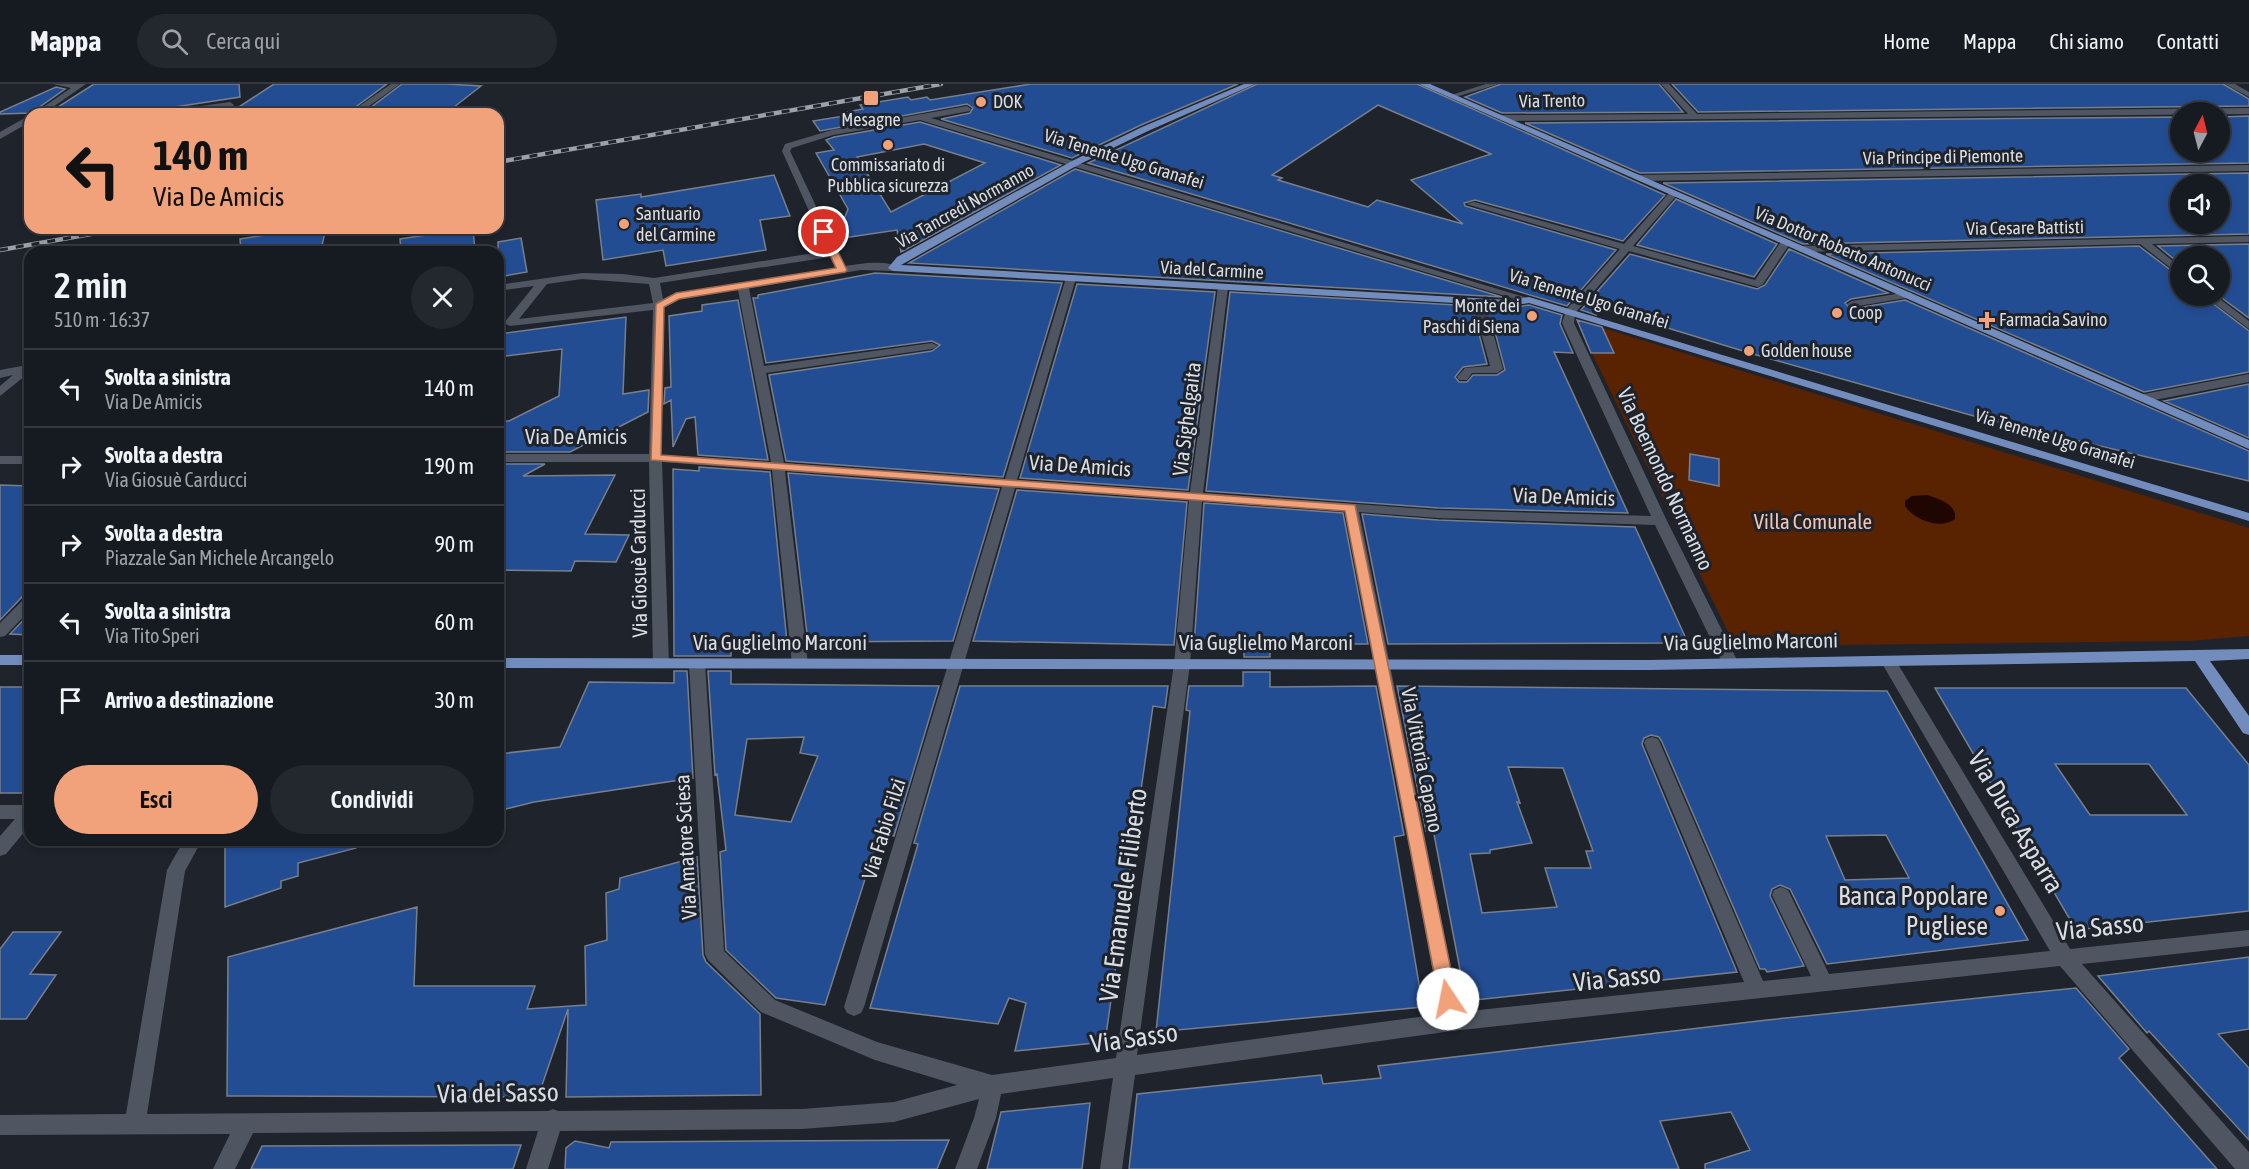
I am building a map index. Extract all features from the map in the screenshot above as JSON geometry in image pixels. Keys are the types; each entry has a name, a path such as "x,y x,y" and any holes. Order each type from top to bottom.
{"main road":[{"name":"Via Tancredi Normanno","path":"893,268 901,259 1075,163 1145,129 1251,84"},
{"name":"Via Dottor Roberto Antonucci","path":"1424,84 2249,445"},
{"name":"Via del Carmine","path":"893,268 1479,304 1529,300"},
{"name":"Via Tenente Ugo Granafei","path":"1529,300 2249,517"},
{"name":"Via Guglielmo Marconi","path":"504,663 1649,665 1730,662 2199,657 2249,654"},
{"path":"2199,657 2249,729"},
{"path":"0,660 24,660"}],"street":[{"path":"57,84 81,85"},
{"path":"361,108 396,84"},
{"path":"1452,96 1496,84"},
{"path":"1665,84 1693,114"},
{"path":"2229,84 2249,95"},
{"path":"46,108 81,85"},
{"path":"208,108 230,105 225,108"},
{"path":"842,270 786,151 788,146 832,133 967,109"},
{"name":"Via Trento","path":"1503,118 1693,114 2249,111"},
{"name":"Via Tenente Ugo Granafei","path":"919,117 1529,300"},
{"path":"0,136 24,122"},
{"path":"0,124 24,126"},
{"name":"Via Principe di Piemonte","path":"1638,178 2249,168"},
{"path":"1570,312 1673,194"},
{"path":"1471,204 1758,284 1786,242"},
{"name":"Via Cesare Battisti","path":"1801,249 2249,239"},
{"path":"2143,242 2170,264"},
{"path":"504,287 582,276 623,277 654,281 833,253"},
{"path":"544,281 510,323 659,306 676,296 861,267 893,268"},
{"name":"Via Fabio Filzi","path":"854,1007 1071,278"},
{"name":"Via Giosuè Carducci","path":"654,281 659,306 655,458 661,664"},
{"path":"743,287 778,467 800,664"},
{"name":"Via Sighelgaita","path":"1182,664 1197,496 1223,287"},
{"path":"1852,304 1908,295"},
{"path":"2223,306 2249,327"},
{"name":"Via Boemondo Normanno","path":"1570,312 1568,323 1660,520 1730,662"},
{"path":"1463,377 1469,370 1497,369 1486,329"},
{"path":"760,370 932,346"},
{"path":"0,374 24,370"},
{"path":"0,392 24,372"},
{"path":"2144,398 2249,378"},
{"name":"Via De Amicis","path":"504,458 655,458 1438,514 1660,520"},
{"path":"0,460 24,460"},
{"name":"Via Vittoria Capano","path":"1351,508 1452,1022"},
{"path":"0,632 24,607"},
{"name":"Via Duca Asparra","path":"1888,660 2065,958 2249,1168"},
{"name":"Via Amatore Sciesa","path":"697,664 715,954 768,1006 875,1051 992,1085"},
{"name":"Via Emanuele Filiberto","path":"1111,1169 1182,664"},
{"path":"1652,743 1758,990"},
{"path":"0,812 24,812"},
{"path":"0,849 24,819"},
{"path":"135,1125 176,870 190,846"},
{"path":"1781,895 1824,983"},
{"name":"Via Sasso","path":"992,1085 1452,1022 2249,938"},
{"path":"966,1169 985,1118 992,1085"},
{"name":"Via dei Sasso","path":"0,1125 553,1119 802,1119 894,1112 992,1085"},
{"path":"537,1169 553,1119"},
{"path":"224,1169 246,1124"}],"green space":[{"name":"Villa Comunale","path":"1587,323 2249,528 2249,636 2189,641 1747,646 1731,638 1579,327"}],"shaded area":[{"path":"1927,495 1942,500 1950,506 1955,519 1943,524 1928,522 1909,511 1905,506 1905,501 1912,496"}],"building":[{"path":"94,84 239,84 240,97 168,108 56,108"},
{"path":"274,84 387,84 354,108 237,108"},
{"path":"402,84 481,86 453,108 370,108"},
{"path":"1031,84 1238,84 1141,125 1072,158 941,119 970,113 973,108 967,104 820,131 813,121 844,116 841,113 863,109 860,105 908,97 911,100 927,97 930,100"},
{"path":"1257,84 1417,84 1665,195 1623,241 1475,200 1464,203 1465,206 1616,250 1567,306 1088,163","holes":["1378,105 1491,154 1411,180 1463,224 1377,200 1368,207 1278,180 1282,178 1272,175"]},
{"path":"1501,84 1659,84 1683,112 1502,113 1465,97"},
{"path":"1672,84 2223,84 2249,99 2249,106 2230,106 2230,102 2170,102 2170,107 1698,112"},
{"path":"56,87 65,89 38,108 24,108 24,113 0,114 0,112"},
{"path":"2249,116 2249,163 1640,173 1525,123 2170,117 2170,162 2230,162 2230,117"},
{"path":"920,122 1061,165 901,252 897,230 836,239 848,209 816,153 834,150 826,140","holes":["924,144 985,163 891,212 857,157"]},
{"path":"1075,169 1502,297 909,263"},
{"path":"2249,173 2249,234 1803,244 1663,183 2170,174 2170,234 2230,234 2230,174 2190,174"},
{"name":"Santuario del Carmine","path":"774,175 790,216 760,220 766,250 666,266 663,250 603,260 596,200 641,194 641,197"},
{"path":"1676,199 1777,244 1754,277 1637,245"},
{"path":"272,234 325,234 322,246 241,246 240,239"},
{"path":"433,234 474,234 474,246 401,246 400,239"},
{"path":"521,238 527,272 504,276 504,246 498,246 498,242"},
{"path":"2249,244 2249,318 2230,304 2230,246 2170,246 2170,256 2158,246"},
{"path":"2139,246 2170,270 2170,306 2216,306 2249,331 2249,372 2144,392 1826,254"},
{"path":"1789,249 1888,293 1851,299 1845,303 1851,309 1905,300 2249,451 2249,481 1981,418 1753,354 1592,305 1596,315 1581,310 1630,254 1757,289 1765,285"},
{"path":"875,273 1062,283 1003,477 786,461 769,375 932,351 940,345 932,341 766,363 753,298 758,298 758,295"},
{"path":"1077,284 1215,292 1188,490 1020,478"},
{"path":"1230,292 1508,308 1529,305 1562,315 1560,324 1573,353 1554,352 1628,513 1438,508 1206,491","holes":["1485,324 1494,328 1505,370 1497,375 1473,375 1467,382 1459,382 1455,377 1463,367 1487,364 1478,330"]},
{"path":"738,300 768,460 698,455 695,417 686,419 673,447 671,400 664,404 665,388 671,387 669,316 702,311 702,305"},
{"path":"626,317 623,394 649,390 648,412 570,452 504,452 504,421 509,421 559,396 562,349 504,356 504,333"},
{"path":"1577,320 1602,327 1614,353 1591,353"},
{"path":"2249,384 2249,438 2164,401"},
{"path":"1690,454 1719,459 1719,486 1689,480"},
{"path":"504,464 545,464 523,476 615,475 585,534 629,535 616,562 575,561 571,571 504,570"},
{"path":"699,467 770,472 787,642 731,642 731,656 674,656 673,469 699,471"},
{"path":"788,473 999,489 953,641 808,642"},
{"path":"0,485 24,486 24,596 0,620"},
{"path":"1017,490 1187,502 1174,645 973,641"},
{"path":"1204,503 1343,513 1368,644 1270,644 1270,657 1244,657 1244,646 1194,645"},
{"path":"1362,514 1438,520 1635,527 1688,643 1388,644"},
{"path":"24,619 24,635 10,634"},
{"path":"674,671 687,671 693,778 534,802 504,810 504,753 560,747 589,682 674,683"},
{"path":"708,671 731,671 731,684 939,686 894,836 880,832 825,1005 776,998 726,950 720,852 726,850 717,774 715,775","holes":["804,737 800,753 818,756 791,822 735,815 747,739"]},
{"path":"1243,672 1270,672 1270,687 1376,686 1404,835 1394,837 1423,1007 1156,1032 1190,711 1186,710 1189,686 1243,686"},
{"path":"960,686 1168,686 1165,708 1153,706 1105,1042 1015,1051 1026,1003 1009,998 998,1024 870,1008 918,844 914,843"},
{"path":"1397,686 1887,691 2028,940 1827,964 1790,889 1780,885 1772,889 1770,896 1804,966 1767,972 1765,969 1760,969 1662,742 1659,737 1651,735 1644,738 1642,744 1737,972 1466,1001 1433,829 1426,831","holes":["1508,767 1563,768 1593,851 1586,851 1591,868 1545,868 1557,907 1482,913 1470,854 1490,853 1490,850 1532,843 1517,802 1520,803","1886,835 1909,878 1845,880 1826,836"]},
{"path":"0,687 24,687 24,793 0,793"},
{"path":"1935,688 2186,688 2249,765 2249,911 2076,930","holes":["2055,764 2149,764 2187,815 2090,815"]},
{"path":"225,846 356,846 356,848 298,863 298,876 281,881 281,888 225,907"},
{"path":"697,857 703,955 706,962 760,1014 761,1095 566,1097 568,1009 538,1097 227,1096 228,957 417,907 414,986 535,986 527,1009 586,1005 585,946 607,940 606,893 619,889 620,878"},
{"path":"13,932 61,932 30,974 56,975 26,1019 0,1019 0,949"},
{"path":"2249,957 2249,1029 2218,1034 2249,1068 2249,1140 2149,1031 2147,1033 2098,976"},
{"path":"2076,988 2129,1049 2119,1058 2217,1169 1705,1169 1705,1164 1750,1150 1731,1112 1660,1121 1679,1169 1129,1169 1137,1094 1321,1075 1323,1084 1381,1078 1378,1066 1767,1020"},
{"path":"1090,1103 1082,1169 987,1169 1001,1112"},
{"path":"949,1140 937,1169 565,1169 566,1148 575,1141 609,1148 611,1142"},
{"path":"521,1145 513,1169 251,1169 262,1146"}],"tunnel":[{"path":"1480,307 1486,329"}],"railway":[{"path":"504,161 941,84"},
{"path":"0,250 91,234"}],"place":[{"name":"Mesagne","path":"871,98"},
{"name":"DOK","path":"981,102"},
{"name":"Commissariato di Pubblica sicurezza","path":"888,145"},
{"name":"Santuario del Carmine","path":"624,224"},
{"name":"Coop","path":"1837,313"},
{"name":"Monte dei Paschi di Siena","path":"1532,316"},
{"name":"Farmacia Savino","path":"1987,320"},
{"name":"Golden house","path":"1749,351"},
{"name":"Banca Popolare Pugliese","path":"2000,911"}],"route":[{"path":"824,232 842,270 676,296 659,306 655,458 1351,508 1448,999"}]}
